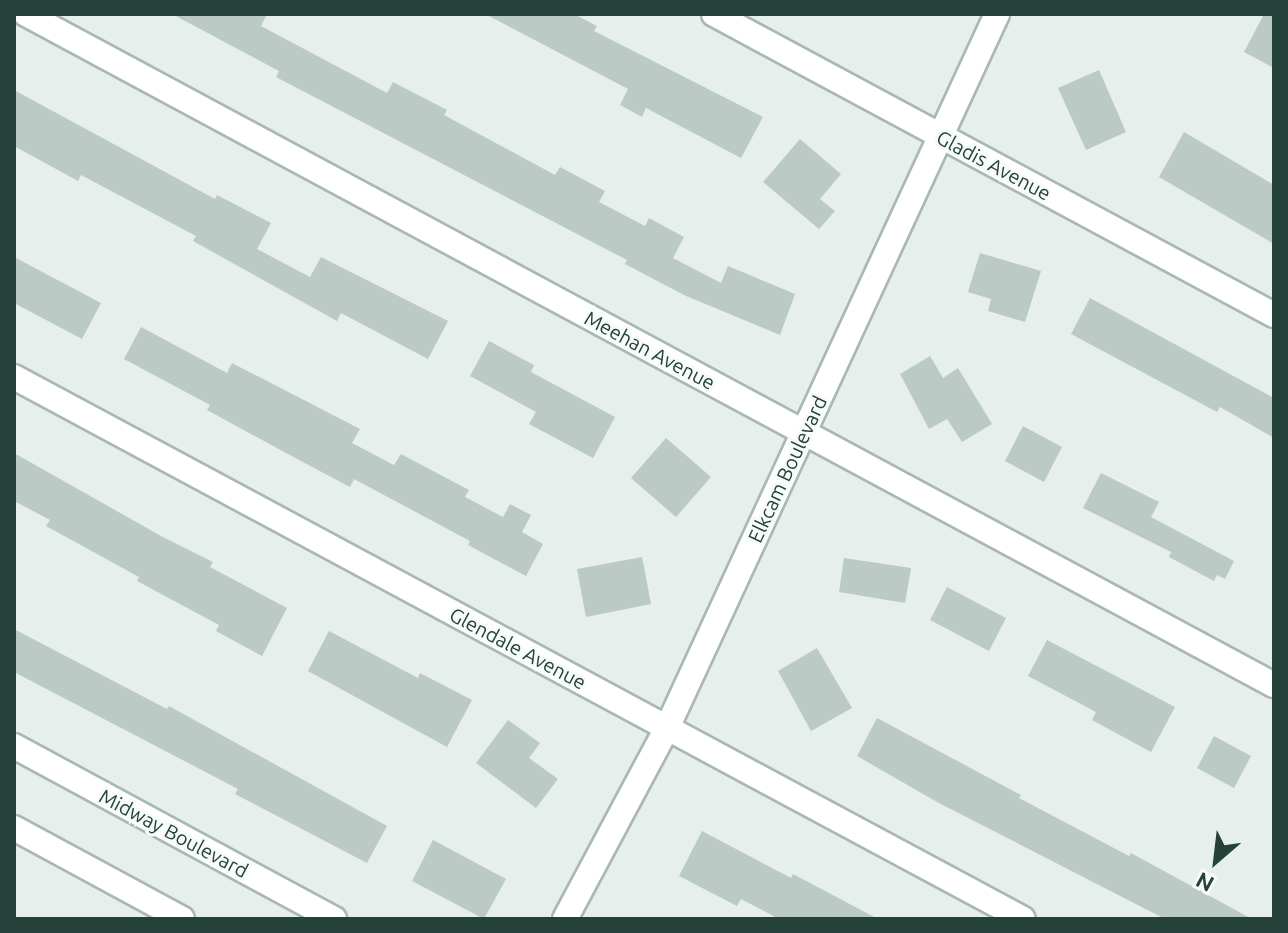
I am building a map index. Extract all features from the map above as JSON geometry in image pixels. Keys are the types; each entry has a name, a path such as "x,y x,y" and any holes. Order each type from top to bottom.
{"street":[{"name":"Meehan Avenue","path":"26,14 1274,685"},
{"name":"Gladis Avenue","path":"714,14 1274,315"},
{"name":"Elkcam Boulevard","path":"565,919 667,728 997,14"},
{"name":"Glendale Avenue","path":"14,377 1023,919"},
{"name":"Midway Boulevard","path":"14,746 334,919"},
{"path":"14,828 182,919"}],"building":[{"path":"172,14 267,14 261,26 387,93 393,82 447,110 444,115 555,175 560,167 605,191 599,202 645,226 649,218 684,237 673,258 721,283 728,266 795,294 780,335 686,296 625,264 627,260 276,77 279,71"},
{"path":"485,14 574,14 597,26 594,31 763,117 741,158 646,108 642,117 620,105 628,89"},
{"path":"1264,14 1274,14 1274,68 1244,52"},
{"path":"1099,70 1126,132 1086,150 1058,88"},
{"path":"14,90 215,199 217,195 271,223 257,249 310,277 321,257 448,321 428,359 341,313 337,321 193,241 196,236 81,175 78,181 14,146"},
{"path":"1184,132 1274,185 1274,244 1159,177"},
{"path":"800,139 841,174 820,199 835,211 819,229 763,182"},
{"path":"980,253 1041,271 1025,322 988,311 991,299 968,292"},
{"path":"14,257 101,303 82,339 14,303"},
{"path":"1090,298 1274,398 1274,438 1220,407 1217,412 1071,334"},
{"path":"141,327 227,373 232,363 360,429 352,443 394,465 401,454 469,490 465,497 503,517 510,504 531,515 522,532 543,544 526,576 468,545 470,541 354,479 350,487 299,460 207,410 210,405 124,359"},
{"path":"489,341 534,365 531,372 615,417 593,458 529,424 536,412 470,376"},
{"path":"930,356 943,378 958,368 992,424 962,442 947,419 929,429 900,374"},
{"path":"1023,426 1062,447 1044,482 1005,461"},
{"path":"666,438 711,477 676,517 631,478"},
{"path":"14,453 213,562 210,567 287,608 262,656 216,631 219,625 137,581 139,577 46,526 50,520 14,501"},
{"path":"1101,473 1159,502 1151,517 1234,561 1225,579 1217,575 1214,581 1169,557 1171,552 1083,508"},
{"path":"642,557 651,604 586,617 577,569"},
{"path":"844,558 911,568 905,603 839,592"},
{"path":"947,587 1006,618 989,651 930,620"},
{"path":"14,629 167,709 169,706 387,826 367,863 235,794 238,789 14,672"},
{"path":"329,631 418,678 420,673 472,700 447,747 308,671"},
{"path":"1047,640 1175,707 1151,752 1092,720 1096,712 1028,676"},
{"path":"817,648 852,708 811,731 778,671"},
{"path":"877,718 1021,795 1019,798 1129,856 1131,853 1252,919 1165,919 937,802 857,756"},
{"path":"508,720 540,743 529,758 558,779 536,808 476,763"},
{"path":"1214,736 1251,756 1234,788 1197,768"},
{"path":"702,831 878,919 779,919 741,899 737,906 679,876"},
{"path":"433,840 506,879 484,919 412,881"}]}
